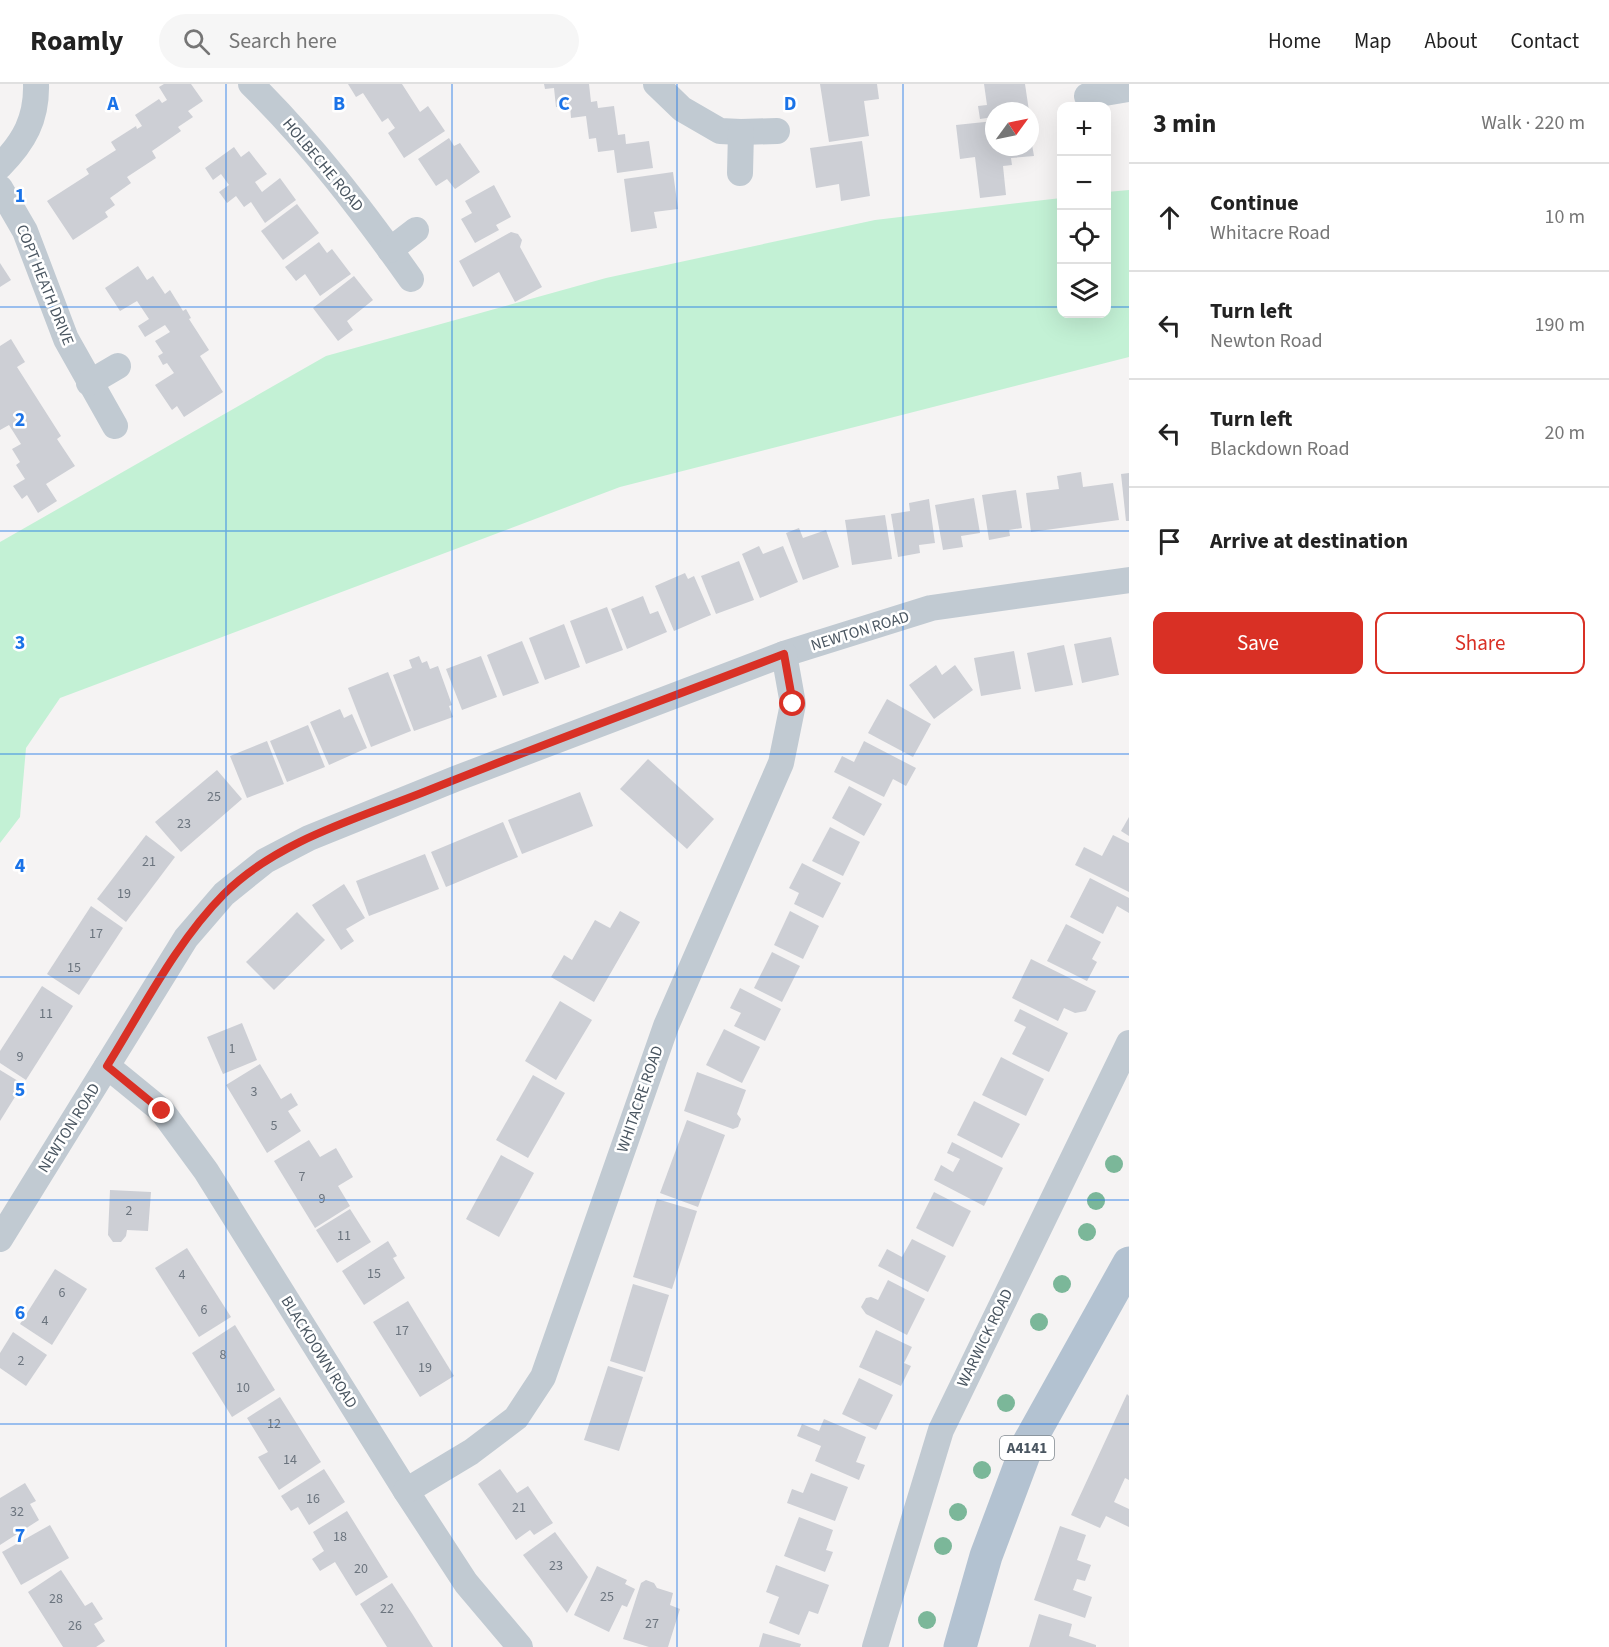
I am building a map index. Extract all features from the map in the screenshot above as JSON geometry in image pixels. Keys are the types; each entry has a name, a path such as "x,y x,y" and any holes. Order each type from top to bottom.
{"main road":[{"name":"A4141","path":"960,1647 986,1556 1028,1444 1129,1263"}],"street":[{"path":"0,166 14,152 28,132 36,95 36,84"},
{"name":"HOLBECHE ROAD","path":"251,84 337,179 411,279"},
{"path":"656,84 682,109 720,130 777,131"},
{"path":"1087,96 1128,89"},
{"path":"740,173 741,132"},
{"name":"COPT HEATH DRIVE","path":"0,188 25,231 66,339 115,426"},
{"path":"390,250 416,230"},
{"path":"89,382 118,366"},
{"name":"NEWTON ROAD","path":"0,1239 186,938 224,894 265,861 309,838 455,779 784,654 931,608 1129,580"},
{"name":"WHITACRE ROAD","path":"406,1491 471,1452 516,1418 543,1377 666,1026 781,762 793,704 784,654"},
{"name":"WARWICK ROAD","path":"875,1647 941,1430 1129,1043"},
{"name":"BLACKDOWN ROAD","path":"107,1066 162,1111 206,1171 466,1583 520,1647"}],"green space":[{"path":"1129,190 1129,357 620,487 60,698 26,748 20,817 0,843 0,542 326,356 606,278 875,220 1057,198 1057,318 1111,318 1111,192"}],"building":[{"path":"164,84 191,84 203,101 188,111 193,117 178,127 181,131 152,151 156,158 127,177 131,183 110,198 115,205 105,212 108,217 73,240 47,201 89,174 86,169 116,150 111,142 136,126 137,129 142,126 135,115 159,99 162,103 167,100 159,87"},
{"path":"348,84 402,84 420,112 428,106 445,131 404,158 388,133 395,128 388,118 382,122 363,93 356,97"},
{"path":"544,84 589,84 591,102 597,101 598,108 614,106 618,135 625,134 626,144 649,141 653,168 617,173 614,150 598,152 596,138 589,139 586,116 571,118 570,105 556,107 554,88 545,89"},
{"path":"820,84 877,84 879,99 864,101 869,136 829,142"},
{"path":"984,84 1025,84 1028,102 987,102"},
{"path":"985,105 985,118 980,119 978,106"},
{"path":"985,122 985,156 1034,156 1011,158 1012,165 1003,166 1006,195 980,198 975,157 960,159 956,125"},
{"path":"449,138 454,146 460,143 480,172 455,189 447,179 436,186 418,159"},
{"path":"862,141 870,196 841,201 839,184 816,188 810,148"},
{"path":"234,147 241,157 249,151 267,174 255,182 262,192 280,178 296,200 265,223 251,202 244,207 236,196 227,203 219,192 229,185 221,174 213,180 205,168"},
{"path":"673,172 678,209 654,212 657,228 631,232 624,179"},
{"path":"494,185 511,217 496,225 499,230 475,243 461,219 472,213 465,201"},
{"path":"297,204 319,233 283,260 261,231"},
{"path":"511,232 518,234 522,240 520,247 542,287 515,302 499,272 473,287 459,261"},
{"path":"319,242 327,253 332,249 351,274 320,296 305,274 296,281 285,267"},
{"path":"0,263 11,280 0,287"},
{"path":"138,266 147,280 153,276 165,294 170,290 183,311 186,309 191,318 189,319 209,350 200,356 223,392 184,417 177,406 172,410 155,385 174,373 167,363 163,365 158,356 163,353 155,341 170,332 165,325 145,337 138,326 149,319 137,301 120,311 105,288"},
{"path":"354,276 373,300 347,321 353,330 338,341 313,308"},
{"path":"11,339 25,362 17,367 61,436 57,439 75,466 46,484 57,501 38,513 27,495 22,499 13,486 25,479 16,465 20,462 12,449 21,444 9,425 0,430 0,346"},
{"path":"1081,472 1083,487 1113,483 1119,520 1031,532 1026,493 1059,489 1057,476"},
{"path":"1129,473 1129,521 1126,521 1121,474"},
{"path":"1016,490 1022,528 1009,530 1010,536 989,540 982,495"},
{"path":"974,498 980,533 961,536 963,547 943,550 935,505"},
{"path":"929,499 935,543 919,545 920,553 898,557 891,514 910,511 909,503"},
{"path":"885,515 892,559 852,565 845,520"},
{"path":"799,528 803,538 826,530 839,567 803,580 786,533"},
{"path":"759,546 763,554 783,546 798,582 760,598 742,554"},
{"path":"739,561 754,600 716,614 701,576"},
{"path":"685,573 688,579 694,576 711,615 674,631 655,586"},
{"path":"643,596 650,614 658,611 667,632 627,649 611,609"},
{"path":"607,607 623,650 586,664 570,621"},
{"path":"564,624 580,667 545,680 529,638"},
{"path":"1111,637 1119,675 1082,683 1074,644"},
{"path":"522,641 539,683 503,696 487,655"},
{"path":"1064,645 1073,685 1035,692 1027,653"},
{"path":"1014,651 1021,689 981,696 974,658"},
{"path":"419,656 422,663 427,661 430,669 438,666 452,705 449,706 453,717 414,731 393,675 412,668 409,660"},
{"path":"481,656 497,697 462,710 446,669"},
{"path":"936,665 942,675 955,665 973,690 934,719 909,685"},
{"path":"388,672 411,731 371,747 348,688"},
{"path":"887,699 931,724 913,757 868,733"},
{"path":"340,709 344,718 352,714 367,748 329,765 310,722"},
{"path":"308,725 325,767 287,782 270,741"},
{"path":"267,741 284,784 247,798 230,756"},
{"path":"864,741 916,768 906,786 893,779 884,797 834,772 842,756 854,762"},
{"path":"648,759 714,819 687,849 620,789"},
{"path":"217,770 242,799 181,852 155,822"},
{"path":"849,786 882,804 864,836 832,818"},
{"path":"580,792 593,826 522,854 508,820"},
{"path":"1129,817 1129,836 1121,831"},
{"path":"503,822 518,857 446,887 431,852"},
{"path":"830,827 860,842 843,876 812,861"},
{"path":"146,835 175,857 126,922 97,899"},
{"path":"1113,835 1129,843 1129,892 1075,865 1084,847 1102,856"},
{"path":"425,854 439,889 369,916 356,881"},
{"path":"802,863 841,883 823,918 794,904 799,893 789,888"},
{"path":"1090,878 1129,898 1129,913 1117,906 1103,934 1070,917"},
{"path":"344,884 365,918 346,929 354,941 341,950 312,905"},
{"path":"91,906 123,928 79,995 47,974"},
{"path":"620,911 640,922 594,1002 551,977 564,955 572,960 595,920 610,928"},
{"path":"790,911 819,926 803,959 774,945"},
{"path":"297,912 325,940 274,990 246,962"},
{"path":"1066,924 1101,942 1092,959 1097,962 1087,981 1047,961"},
{"path":"772,952 800,966 782,1002 754,988"},
{"path":"1031,959 1096,991 1086,1011 1075,1013 1064,1008 1058,1021 1012,998"},
{"path":"42,986 73,1006 26,1080 0,1063 0,1051"},
{"path":"740,988 781,1009 765,1041 734,1026 741,1013 730,1008"},
{"path":"560,1001 592,1020 556,1080 525,1061"},
{"path":"1020,1009 1068,1033 1049,1072 1012,1054 1026,1027 1014,1021"},
{"path":"242,1023 257,1060 223,1074 207,1037"},
{"path":"724,1029 760,1047 742,1083 706,1065"},
{"path":"1001,1057 1044,1079 1026,1116 982,1095"},
{"path":"260,1064 281,1099 291,1093 298,1105 288,1111 301,1131 267,1153 226,1085"},
{"path":"0,1070 23,1084 0,1121"},
{"path":"697,1072 746,1090 737,1114 741,1119 738,1127 733,1129 684,1111"},
{"path":"533,1075 565,1093 528,1158 496,1140"},
{"path":"974,1101 1020,1124 1002,1158 957,1135"},
{"path":"687,1120 725,1135 698,1207 660,1193"},
{"path":"309,1140 320,1157 336,1148 353,1177 338,1186 350,1206 315,1228 274,1161"},
{"path":"952,1142 1003,1168 984,1206 934,1180 941,1165 953,1172 960,1159 947,1153"},
{"path":"501,1155 534,1173 499,1237 466,1219"},
{"path":"110,1190 151,1192 148,1231 127,1230 121,1242 113,1242 108,1235"},
{"path":"934,1192 971,1211 953,1247 916,1228"},
{"path":"657,1199 697,1211 672,1289 633,1277"},
{"path":"350,1209 371,1242 337,1263 316,1230"},
{"path":"912,1239 946,1256 928,1292 878,1266 887,1249 902,1257"},
{"path":"388,1241 397,1256 393,1258 405,1278 364,1305 342,1271"},
{"path":"187,1248 231,1317 199,1337 155,1268"},
{"path":"55,1269 87,1289 52,1345 20,1324"},
{"path":"888,1280 925,1299 907,1335 866,1314 861,1307 866,1298 871,1297 878,1300"},
{"path":"633,1284 669,1295 645,1372 610,1361"},
{"path":"408,1301 454,1376 420,1397 373,1322"},
{"path":"235,1325 275,1390 232,1417 192,1353"},
{"path":"876,1330 912,1347 904,1363 911,1366 901,1386 859,1367"},
{"path":"13,1332 47,1355 26,1386 0,1368 0,1353"},
{"path":"608,1366 643,1377 619,1451 584,1440"},
{"path":"859,1378 893,1395 876,1430 842,1414"},
{"path":"1127,1394 1129,1396 1129,1480 1125,1478 1114,1502 1129,1509 1129,1527 1106,1516 1100,1528 1071,1515"},
{"path":"280,1397 321,1462 279,1490 258,1457 268,1452 247,1418"},
{"path":"824,1419 866,1437 856,1462 865,1465 859,1480 815,1461 821,1446 797,1436 802,1424 819,1431"},
{"path":"324,1469 345,1502 309,1525 298,1507 291,1511 281,1496"},
{"path":"500,1469 517,1493 528,1486 553,1523 534,1535 530,1530 516,1540 478,1484"},
{"path":"811,1473 848,1487 835,1521 787,1503 792,1489 803,1493"},
{"path":"25,1483 36,1501 30,1504 39,1520 0,1545 0,1498"},
{"path":"347,1511 388,1577 356,1596 335,1562 320,1571 312,1559 324,1551 313,1532"},
{"path":"799,1517 833,1530 826,1550 833,1552 825,1572 784,1556"},
{"path":"50,1525 69,1558 21,1585 2,1552"},
{"path":"1060,1526 1086,1535 1077,1560 1091,1565 1085,1581 1077,1579 1073,1590 1092,1597 1085,1618 1034,1600"},
{"path":"555,1532 588,1577 567,1613 523,1555"},
{"path":"776,1565 829,1585 818,1614 809,1611 799,1635 769,1623 779,1597 766,1592"},
{"path":"597,1566 627,1580 625,1584 635,1589 627,1607 622,1605 609,1632 574,1615"},
{"path":"61,1570 85,1606 92,1602 103,1619 94,1624 105,1641 96,1647 63,1647 28,1592"},
{"path":"646,1580 654,1583 657,1588 673,1593 670,1605 680,1609 668,1647 649,1647 623,1639 641,1583"},
{"path":"392,1583 433,1647 387,1647 360,1604"},
{"path":"1039,1614 1072,1624 1069,1636 1096,1645 1096,1647 1029,1647"},
{"path":"763,1633 801,1644 800,1647 759,1647"}],"route":[{"path":"162,1111 107,1066 186,938 224,894 265,861 309,838 455,779 784,654 793,704"}]}
